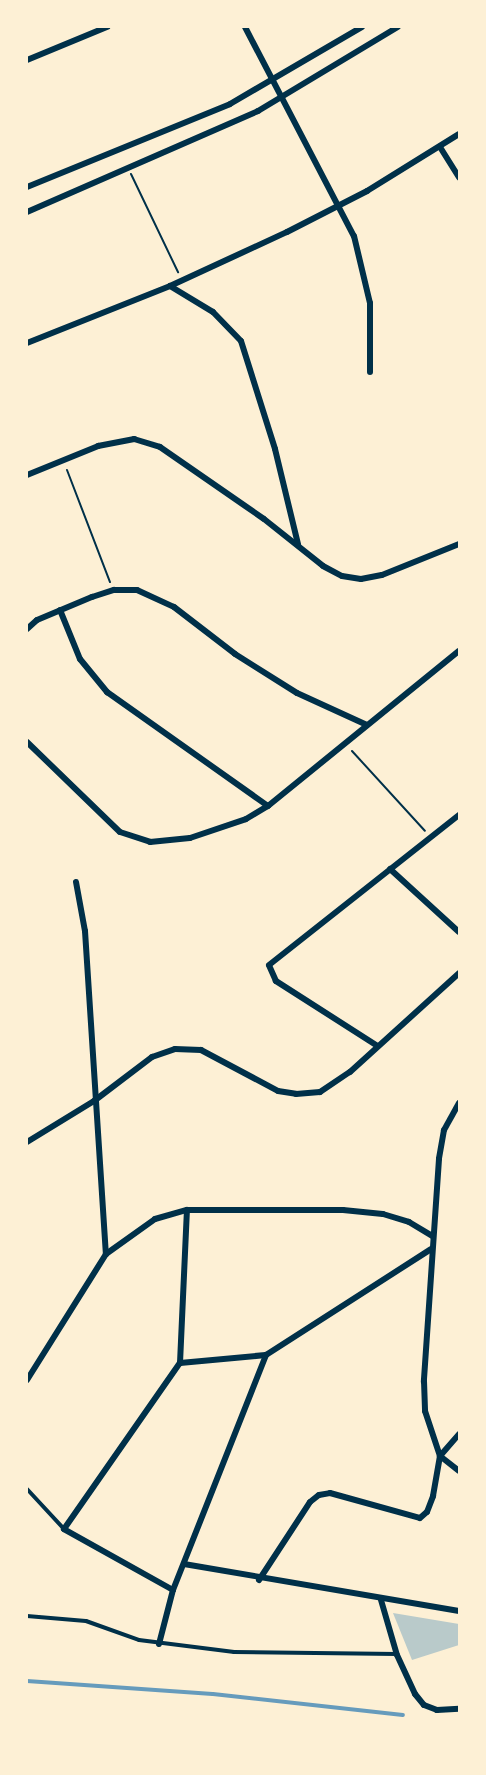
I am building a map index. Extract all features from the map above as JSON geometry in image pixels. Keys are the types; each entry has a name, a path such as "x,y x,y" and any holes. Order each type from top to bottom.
{"street":[{"path":"27,60 107,27"},
{"path":"245,27 354,236 370,303 370,372"},
{"path":"27,187 230,104 362,27"},
{"path":"27,212 129,169 283,97 398,27"},
{"path":"27,343 170,286 340,206 459,134"},
{"path":"440,147 459,177"},
{"path":"170,286 213,312 232,327 241,340 275,449 298,544"},
{"path":"27,475 116,441 134,440 160,447 298,544 323,566 342,576 361,579 382,575 459,544"},
{"path":"27,629 60,610 114,590 151,594 288,687 367,725"},
{"path":"60,610 80,659 107,692 268,807"},
{"path":"27,742 120,832 133,839 150,842 190,838 246,819 268,807 459,651"},
{"path":"376,1045 276,981 269,965 459,815"},
{"path":"390,869 459,932"},
{"path":"76,882 85,931 94,1101 106,1254"},
{"path":"27,1142 94,1101 152,1057 175,1049 201,1050 259,1083 296,1094 320,1092 333,1085 459,973"},
{"path":"259,1580 310,1502 319,1495 330,1493 420,1518 428,1512 440,1456 425,1411 424,1381 431,1249 442,1140 459,1103"},
{"path":"173,1590 64,1529 180,1363 187,1210"},
{"path":"27,1380 106,1254 155,1219 187,1210 343,1210 383,1214 409,1222 432,1236"},
{"path":"180,1363 266,1355 431,1249"},
{"path":"159,1644 173,1590 266,1355"},
{"path":"440,1456 459,1434"},
{"path":"440,1456 459,1471"},
{"path":"184,1564 259,1580 459,1611"},
{"path":"381,1600 397,1654 424,1705 437,1710 459,1709"}],"lane":[{"path":"27,1489 64,1529"},
{"path":"27,1616 86,1621 159,1644 234,1652 397,1654"}],"path":[{"path":"129,169 182,280"},
{"path":"63,461 114,590"},
{"path":"345,744 431,838"}],"shaded area":[{"path":"393,1613 459,1624 459,1645 412,1660"}],"waterway":[{"path":"27,1681 213,1694 403,1715"}]}
